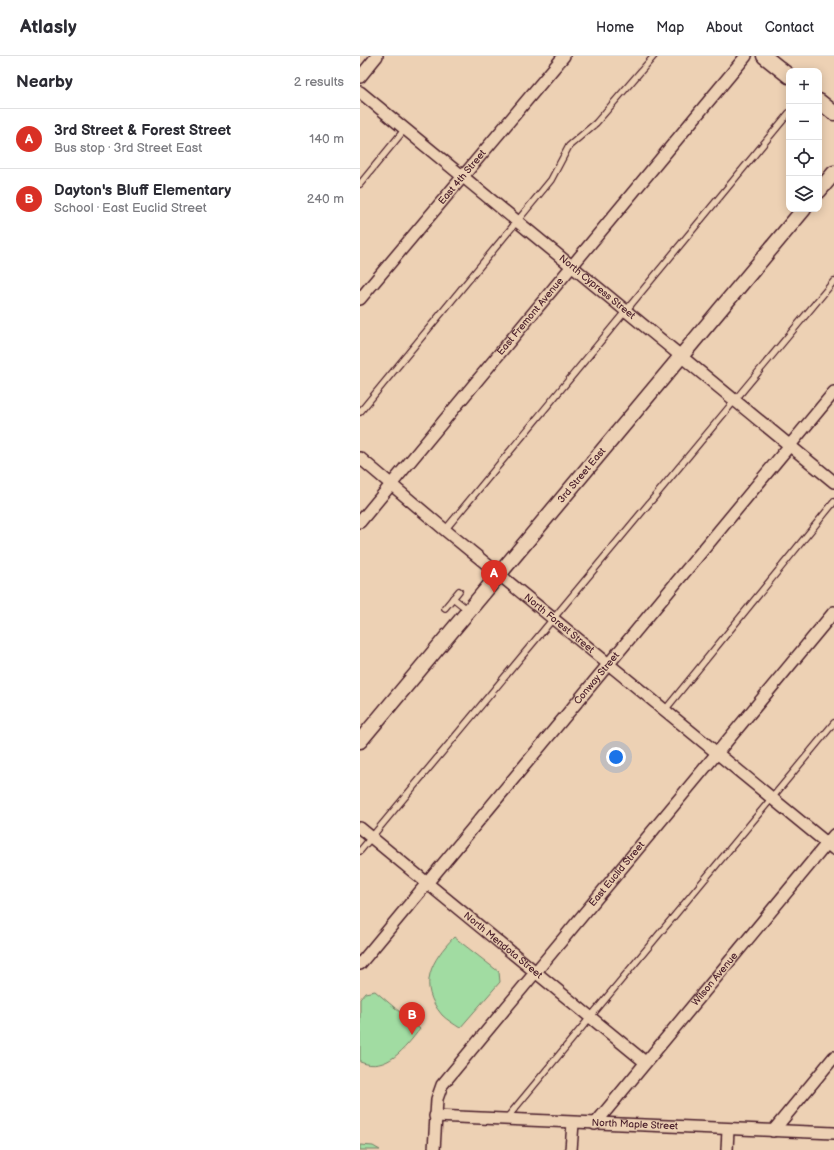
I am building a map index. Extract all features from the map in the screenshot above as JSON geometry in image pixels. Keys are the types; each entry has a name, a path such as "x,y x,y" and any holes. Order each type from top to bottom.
{"street":[{"path":"360,77 377,56"},
{"name":"East 4th Street","path":"360,299 564,56"},
{"name":"East Fremont Avenue","path":"360,522 571,265 746,56"},
{"path":"764,56 786,74"},
{"name":"North Cypress Street","path":"360,92 834,482"},
{"path":"822,103 834,113"},
{"path":"822,187 834,173"},
{"name":"3rd Street East","path":"360,741 801,212"},
{"name":"Conway Street","path":"360,964 834,392"},
{"name":"North Forest Street","path":"360,458 445,530 500,573 772,798 832,842"},
{"name":"East Euclid Street","path":"434,1150 437,1099 442,1084 834,612"},
{"name":"North Mendota Street","path":"360,828 645,1062"},
{"name":"Wilson Avenue","path":"595,1124 645,1062 832,842"},
{"path":"773,1131 834,1057"},
{"name":"North Maple Street","path":"435,1116 728,1130 834,1133"},
{"path":"572,1150 573,1123"},
{"path":"727,1150 728,1130"}],"lane":[{"path":"360,412 551,180 569,146 596,123 654,56"},
{"path":"445,530 786,118"},
{"path":"360,184 405,128"},
{"path":"360,851 834,281"},
{"path":"665,710 834,502"},
{"path":"445,608 459,590"},
{"path":"453,598 469,611"},
{"path":"505,1120 834,724"}],"green space":[{"path":"454,937 499,972 500,982 460,1028 442,1015 434,1004 430,994 429,983 430,974 434,964 439,955"},
{"path":"375,991 420,1029 402,1051 394,1057 379,1064 370,1065 360,1062 360,999 365,993"},
{"path":"360,1145 373,1146 380,1150 360,1150"}],"place":[{"name":"3rd Street & Forest Street","path":"494,593"},
{"name":"Dayton's Bluff Elementary","path":"412,1035"}]}
